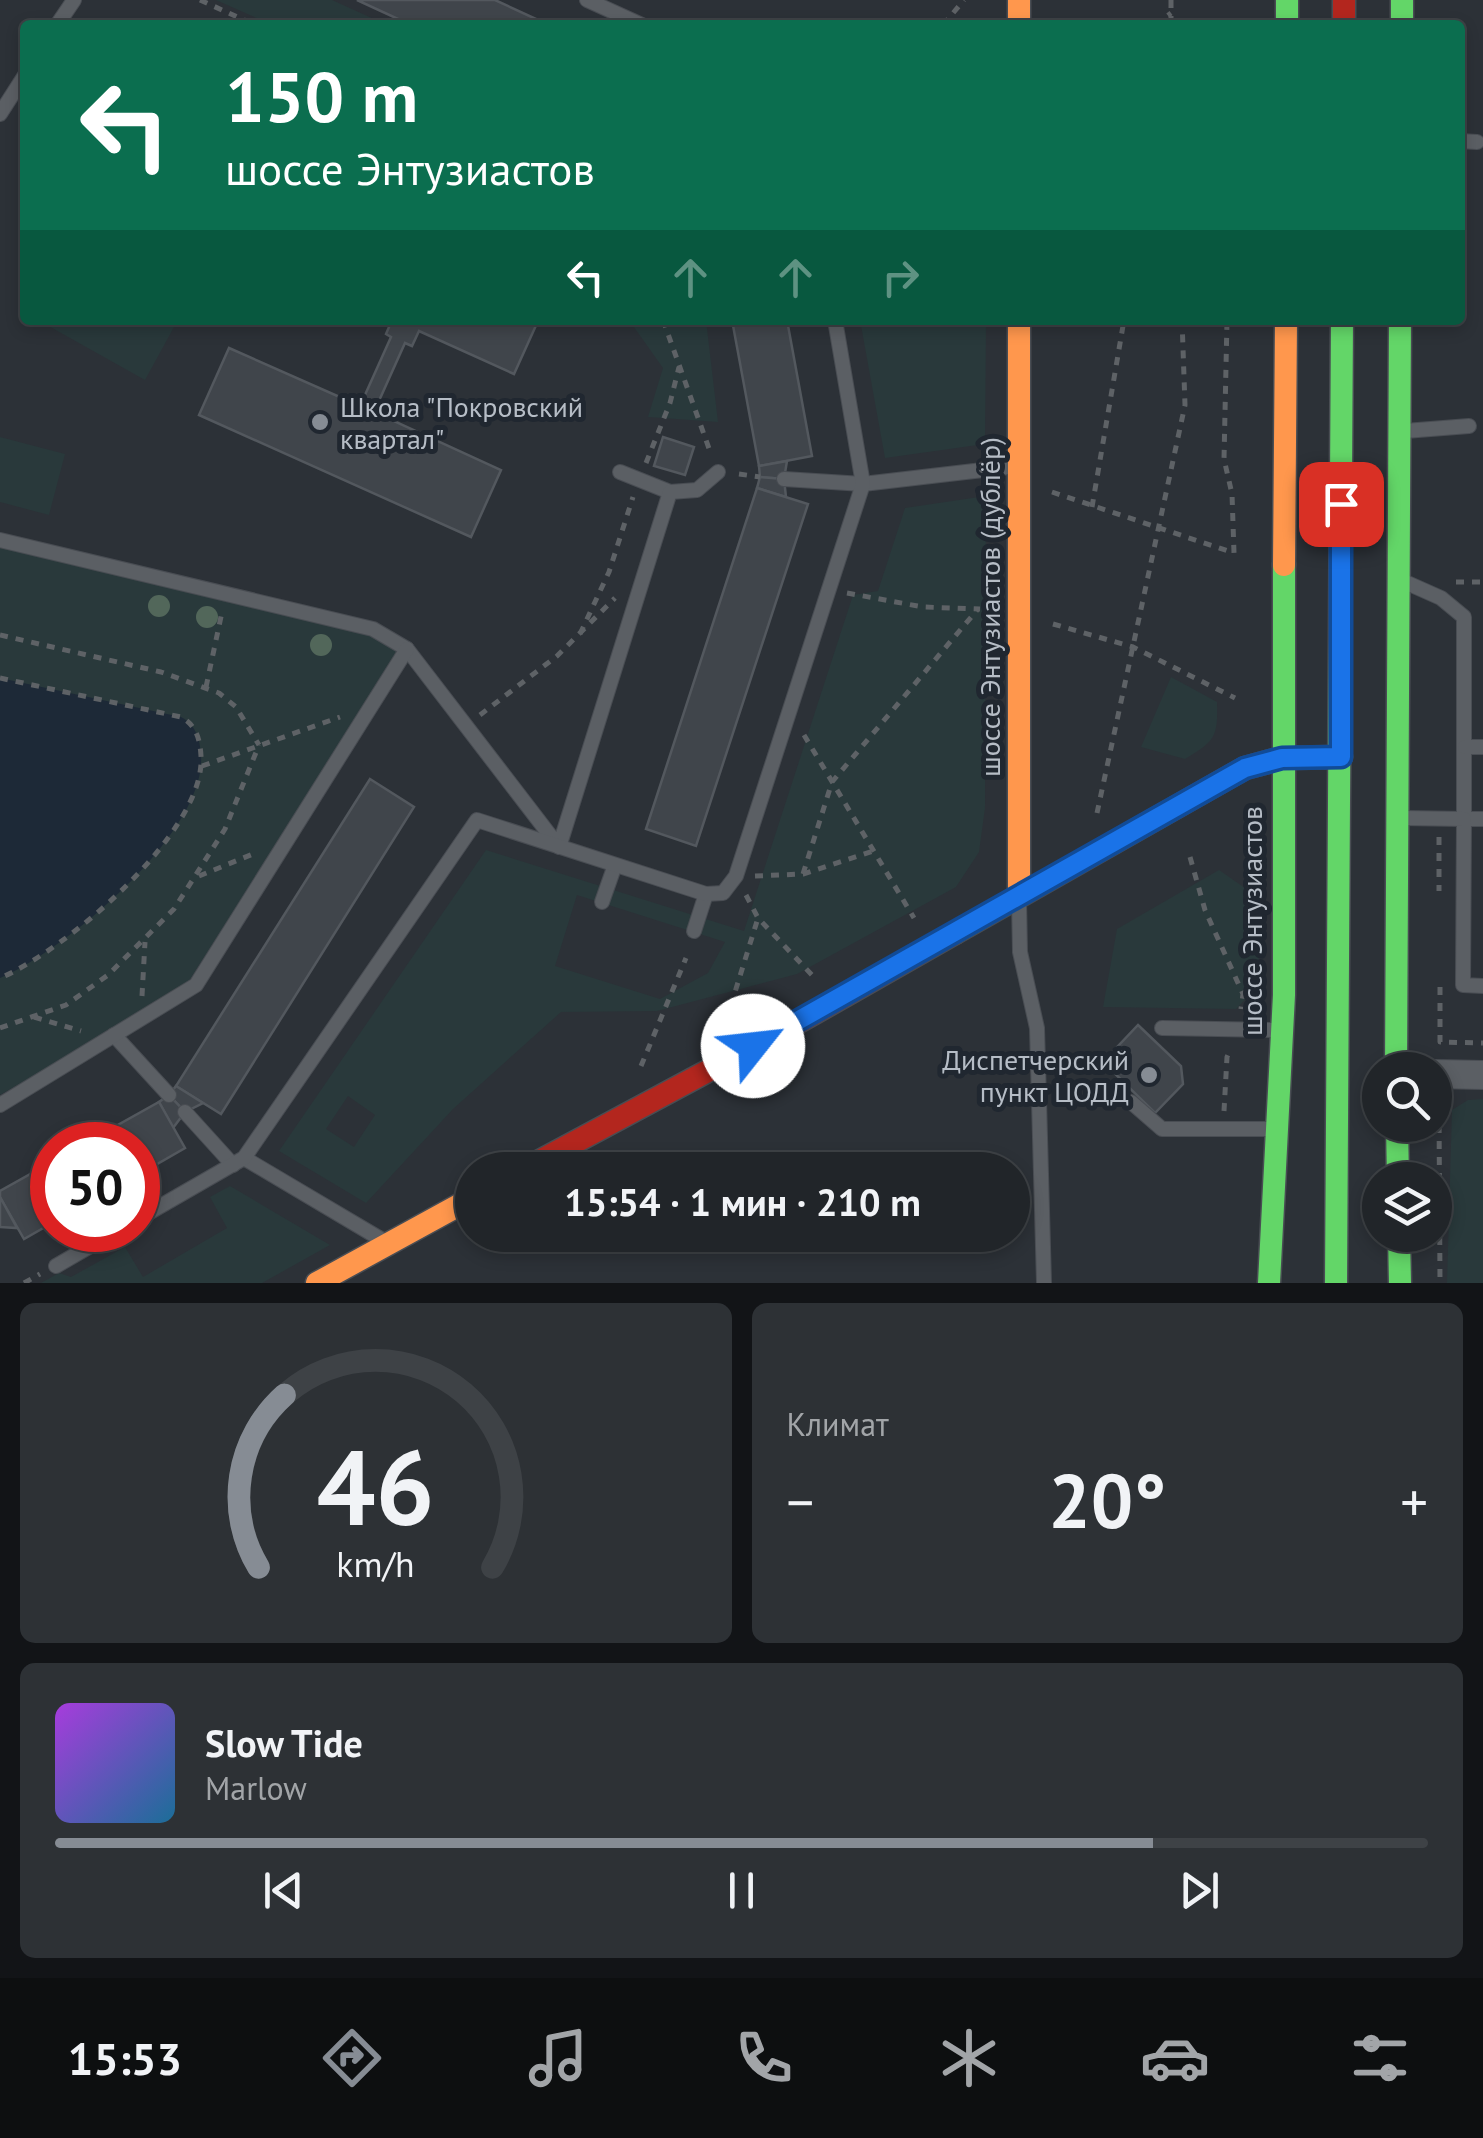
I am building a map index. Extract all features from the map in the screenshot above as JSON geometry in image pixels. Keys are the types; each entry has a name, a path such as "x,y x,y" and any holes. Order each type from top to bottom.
{"main road":[{"name":"шоссе Энтузиастов (дублёр)","path":"1019,325 1019,894"},
{"name":"шоссе Энтузиастов","path":"1270,1283 1282,1030 1286,325"},
{"path":"1336,1283 1342,325"},
{"path":"1396,1052 1400,325"},
{"path":"557,1152 788,1028 1245,768 1282,758 1341,757"},
{"path":"317,1283 455,1207"}],"street":[{"path":"1452,1074 1483,1075"}],"lane":[{"path":"588,0 631,20"},
{"path":"0,114 20,84"},
{"path":"1465,142 1477,142"},
{"path":"160,1207 239,1162 477,820 706,894 723,893 736,876 864,484 836,325"},
{"path":"1399,432 1470,426"},
{"path":"784,479 864,484 1019,466"},
{"path":"620,472 670,492 696,490 718,472"},
{"path":"560,847 670,492"},
{"path":"0,540 373,630 407,650 560,847"},
{"path":"1398,579 1441,598 1464,617 1483,617"},
{"path":"1464,617 1463,985 1483,986"},
{"path":"0,1106 196,986 407,650"},
{"path":"1466,747 1483,747"},
{"path":"1397,818 1483,819"},
{"path":"602,902 615,864"},
{"path":"1464,864 1483,865"},
{"path":"1464,889 1483,889"},
{"path":"694,932 706,894"},
{"path":"1019,894 1020,952 1037,1028 1044,1283"},
{"path":"1162,1028 1282,1030"},
{"path":"111,1038 170,1095"},
{"path":"1131,1102 1162,1129 1276,1128"},
{"path":"185,1112 239,1162 389,1244"},
{"path":"56,1266 80,1252"},
{"path":"1400,1274 1418,1283"}],"path":[{"path":"200,0 244,20"},
{"path":"948,20 964,0"},
{"path":"1170,0 1171,20"},
{"path":"1162,20 1171,13"},
{"path":"665,325 718,472 760,476"},
{"path":"1092,507 1123,325"},
{"path":"1095,824 1185,405 1182,325"},
{"path":"1052,492 1234,552 1232,494 1224,460 1227,325"},
{"path":"466,726 558,656 648,562"},
{"path":"830,588 923,607 989,610"},
{"path":"206,687 226,594"},
{"path":"803,874 832,782 978,609"},
{"path":"1052,623 1133,647 1235,698"},
{"path":"0,635 161,672 220,692 236,707 260,745"},
{"path":"0,678 181,717 196,730 202,766 182,814 159,850 128,886 41,958 0,978"},
{"path":"202,766 371,706"},
{"path":"790,711 922,932"},
{"path":"0,1028 66,1005 108,975 174,909 225,829 260,745"},
{"path":"196,877 287,840"},
{"path":"822,986 758,918 736,876 803,874 874,850"},
{"path":"1190,857 1206,910 1242,994 1240,1030 1226,1057 1223,1129"},
{"path":"724,1025 758,918"},
{"path":"141,1019 145,939"},
{"path":"638,1074 686,958"},
{"path":"31,1016 111,1038"},
{"path":"1440,1042 1483,1042"},
{"path":"1439,1142 1440,1283"}],"shaded area":[{"path":"216,0 332,0 376,20 261,20"},
{"path":"47,325 174,327 145,380"},
{"path":"633,325 707,325 718,422 648,417 663,368"},
{"path":"861,325 986,325 985,444 885,458"},
{"path":"0,437 65,454 49,515 0,502"},
{"path":"986,496 985,808 979,852 956,887 797,974 657,1011 561,1012 453,1109 366,1203 279,1151 486,850 744,931 853,595 878,591 905,508","holes":["577,895 725,942 708,973 660,999 555,966","348,1096 375,1115 354,1147 326,1129"]},
{"path":"0,546 367,634 401,653 189,981 0,1095"},
{"path":"1171,677 1217,702 1213,737 1185,759 1141,747"},
{"path":"1219,870 1252,893 1259,985 1236,1009 1103,1007 1117,929"},
{"path":"1483,1099 1483,1283 1447,1283 1448,1252 1452,1252 1452,1110 1468,1100"},
{"path":"230,1186 330,1245 262,1283 41,1283 59,1273 71,1277 116,1252 128,1252 143,1277 227,1228 210,1197"}],"water":[{"path":"0,678 181,717 196,733 201,756 196,786 181,819 157,853 127,885 60,943 0,978"}],"building":[{"path":"357,0 495,0 538,20 400,20"},
{"path":"390,325 536,325 514,374 419,331 412,346 405,343 374,412 501,470 471,537 199,415 229,348 360,406 391,337 386,334"},
{"path":"733,325 788,325 812,456 759,466"},
{"path":"663,437 694,447 685,475 654,466"},
{"path":"787,461 784,479 760,477 759,466"},
{"path":"760,477 784,479 786,497 757,488"},
{"path":"757,488 808,504 696,846 646,829"},
{"path":"370,779 414,807 221,1114 176,1086"},
{"name":"Диспетчерский пункт ЦОДД","path":"1138,1025 1181,1066 1183,1084 1155,1113 1103,1062"},
{"path":"176,1086 203,1103 185,1112 169,1095"},
{"path":"169,1095 185,1112 173,1128 159,1102"},
{"path":"159,1102 185,1148 160,1162 160,1122 123,1122"},
{"path":"30,1174 30,1236 24,1239 0,1191"},
{"path":"0,1197 17,1228 0,1227"}],"traffic: fast":[{"path":"1287,0 1287,20"},
{"path":"1402,0 1402,20"},
{"path":"1336,1283 1342,325"},
{"path":"1396,1052 1400,325"},
{"path":"1269,1283 1284,995 1284,565"},
{"path":"955,933 1245,768 1282,758 1341,757"},
{"path":"1397,1142 1398,1162"},
{"path":"1399,1252 1400,1283"}],"traffic: slow":[{"path":"1019,0 1019,20"},
{"path":"1019,325 1019,894"},
{"path":"1284,565 1286,325"},
{"path":"317,1283 455,1207"}],"traffic: jam":[{"path":"1344,0 1344,20"},
{"path":"557,1152 955,933"}],"place":[{"name":"Школа \"Покровский квартал\"","path":"320,422"},
{"name":"Диспетчерский пункт ЦОДД","path":"1149,1075"}],"route":[{"path":"753,1046 1245,768 1282,758 1341,757 1341,504"}]}
